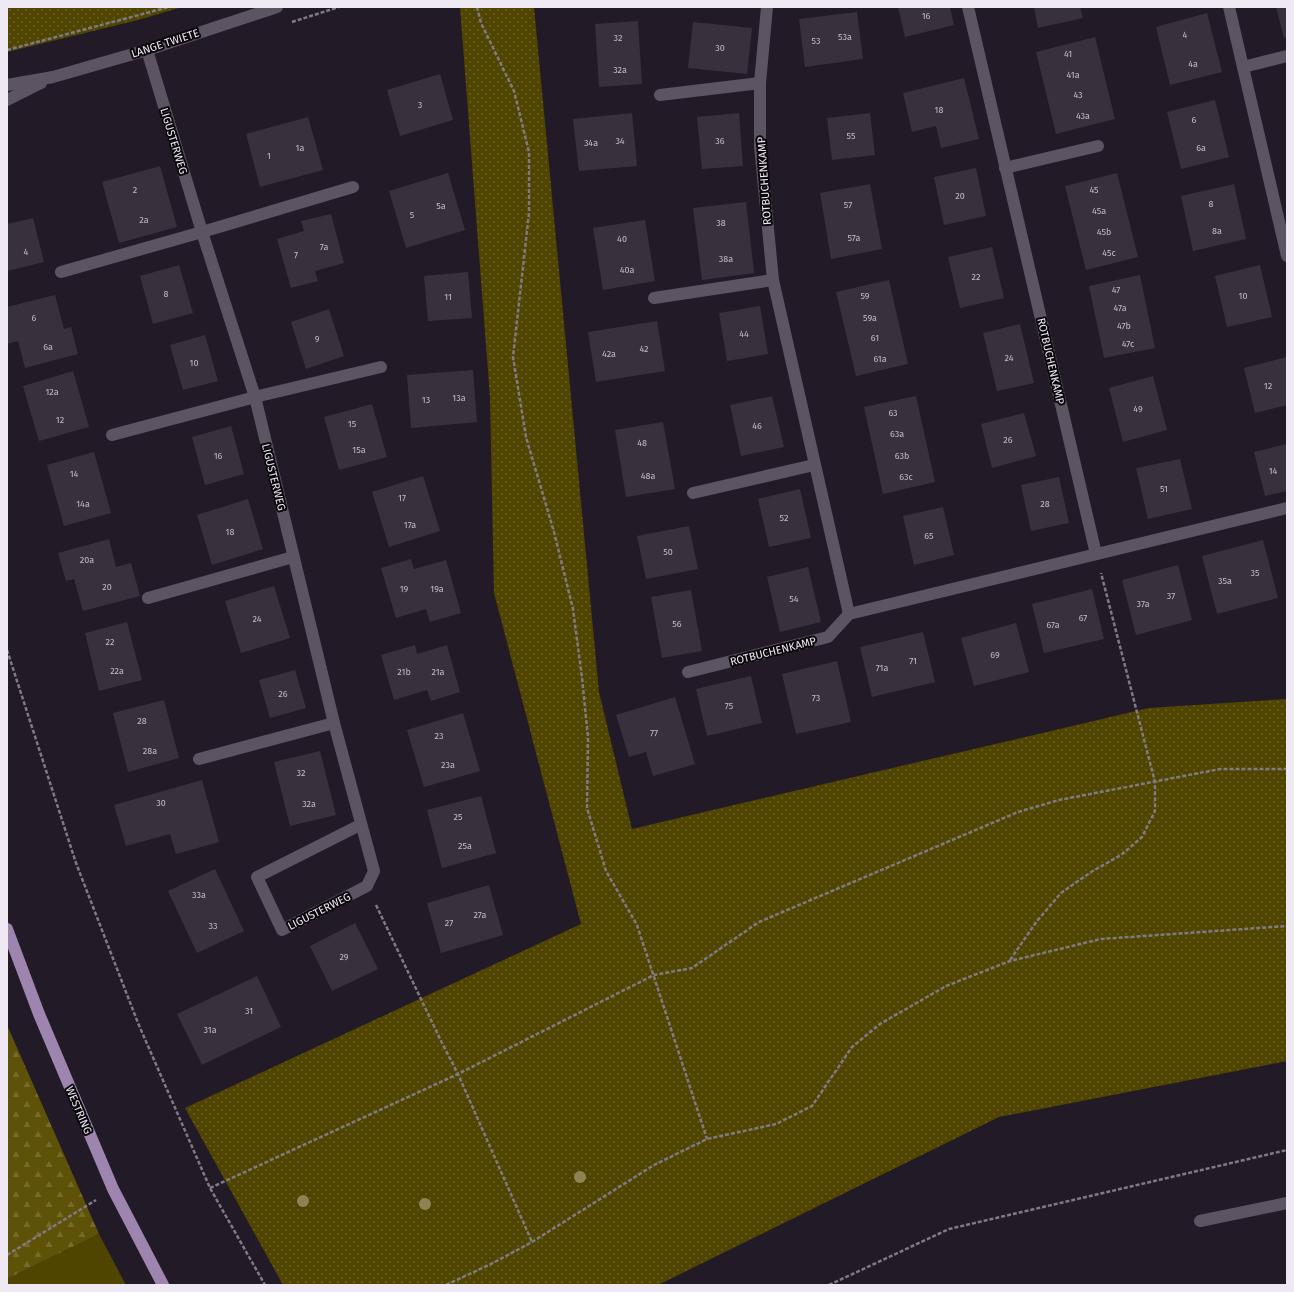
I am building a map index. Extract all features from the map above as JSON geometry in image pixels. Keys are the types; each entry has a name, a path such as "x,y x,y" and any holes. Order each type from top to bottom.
{"main road":[{"name":"WESTRING","path":"7,929 39,1014 113,1189 163,1285"}],"street":[{"name":"LANGE TWIETE","path":"7,85 53,77 147,50 277,7"},
{"name":"ROTBUCHENKAMP","path":"688,672 828,637 848,614 772,280 760,146 760,83 767,7"},
{"name":"ROTBUCHENKAMP","path":"968,7 1096,554"},
{"path":"1230,7 1287,253"},
{"name":"LIGUSTERWEG","path":"147,50 202,232 255,398 334,723 360,825 374,871 367,886 282,930 257,877 360,825"},
{"path":"1244,67 1287,56"},
{"name":"LANGE TWIETE","path":"7,100 53,77"},
{"path":"660,95 760,83"},
{"path":"1005,168 1098,146"},
{"path":"61,272 353,187"},
{"path":"654,298 772,280"},
{"path":"112,435 381,367"},
{"path":"693,493 814,466"},
{"path":"848,614 1287,508"},
{"path":"148,598 293,557"},
{"path":"199,760 334,723"},
{"path":"1200,1221 1287,1203"}],"path":[{"path":"7,50 169,7"},
{"path":"477,7 481,23 514,91 529,152 530,213 512,357 526,437 554,532 573,609 588,737 587,808 606,871 637,925 707,1139"},
{"path":"1010,961 1037,921 1061,893 1091,872 1121,855 1142,836 1155,811 1155,782 1096,554"},
{"path":"7,650 76,863 138,1023 210,1188 265,1285"},
{"path":"210,1188 458,1074 654,975 692,968 759,922 1018,812 1059,800 1220,769 1287,769"},
{"path":"367,886 442,1044 458,1074 532,1242"},
{"path":"446,1285 493,1263 532,1242 654,1165 707,1139 776,1124 812,1106 852,1046 880,1024 946,986 1010,961 1102,939 1287,926"},
{"path":"829,1285 949,1229 1287,1150"},
{"path":"7,1255 113,1189"}],"shaded area":[{"path":"7,7 182,7 138,20 7,52"},
{"path":"460,7 534,7 599,692 632,829 1149,708 1287,699 1287,1061 999,1117 658,1285 283,1285 185,1108 581,924 494,593 490,397"},
{"path":"99,1234 126,1285 7,1285 7,1279"}],"green space":[{"path":"7,1025 99,1234 7,1279"}],"building":[{"path":"898,7 950,7 954,25 905,37"},
{"path":"1034,7 1080,7 1083,18 1038,28"},
{"path":"1276,7 1287,7 1287,37 1284,38"},
{"path":"857,12 863,59 805,67 799,19"},
{"path":"1207,13 1222,72 1170,85 1156,27"},
{"path":"638,21 642,84 599,87 595,24"},
{"path":"693,22 752,28 747,74 688,68"},
{"path":"1095,37 1115,119 1056,134 1036,52"},
{"path":"440,74 453,120 400,136 387,90"},
{"path":"964,78 979,139 941,148 936,126 912,132 903,93"},
{"path":"1215,100 1229,157 1181,169 1167,112"},
{"path":"632,113 637,166 579,171 573,119"},
{"path":"739,113 743,166 702,169 697,117"},
{"path":"870,113 875,155 832,160 827,118"},
{"path":"308,117 323,170 260,187 246,134"},
{"path":"160,166 177,227 119,243 102,182"},
{"path":"976,168 986,216 944,225 934,177"},
{"path":"448,173 465,230 406,248 389,191"},
{"path":"1117,173 1138,257 1086,270 1065,186"},
{"path":"870,184 882,249 831,259 820,193"},
{"path":"1234,184 1246,239 1193,251 1181,196"},
{"path":"746,202 754,273 702,280 693,208"},
{"path":"331,214 344,263 315,271 318,281 291,288 277,239 304,231 301,221"},
{"path":"33,218 44,262 7,271 7,224"},
{"path":"645,220 655,281 603,290 593,228"},
{"path":"992,247 1004,298 960,308 948,257"},
{"path":"179,265 193,313 153,324 140,276"},
{"path":"1260,265 1272,317 1227,327 1215,276"},
{"path":"468,272 472,318 428,321 424,276"},
{"path":"1140,275 1155,348 1104,358 1089,286"},
{"path":"889,280 908,364 856,376 836,292"},
{"path":"55,295 64,329 71,327 78,354 25,368 18,341 7,344 7,307"},
{"path":"760,306 768,354 727,361 719,313"},
{"path":"329,309 344,356 306,369 291,322"},
{"path":"657,321 665,371 596,382 588,332"},
{"path":"1020,324 1034,383 997,391 983,333"},
{"path":"205,335 218,381 183,390 170,345"},
{"path":"1287,357 1287,405 1255,413 1244,368"},
{"path":"473,370 477,422 411,428 407,375"},
{"path":"73,371 89,427 39,441 23,386"},
{"path":"1153,376 1167,430 1123,442 1109,388"},
{"path":"772,396 784,447 741,456 730,405"},
{"path":"916,396 935,482 883,494 864,407"},
{"path":"372,404 387,457 339,470 324,417"},
{"path":"1024,413 1036,456 992,468 981,424"},
{"path":"663,422 675,489 626,497 615,430"},
{"path":"231,426 244,474 205,485 192,437"},
{"path":"1287,444 1287,491 1265,496 1254,452"},
{"path":"94,452 111,513 64,526 47,465"},
{"path":"1180,459 1192,509 1148,519 1136,468"},
{"path":"423,476 440,531 389,547 372,492"},
{"path":"1059,477 1069,523 1031,531 1021,485"},
{"path":"800,489 811,538 769,547 758,499"},
{"path":"248,499 263,549 212,565 197,515"},
{"path":"943,507 954,555 914,565 903,516"},
{"path":"689,526 698,569 646,579 637,536"},
{"path":"109,539 116,567 131,563 140,596 83,611 74,579 66,581 58,553"},
{"path":"1263,540 1278,598 1217,614 1202,556"},
{"path":"411,559 414,569 446,560 461,613 430,622 426,609 396,618 381,568"},
{"path":"1178,565 1192,620 1136,635 1122,580"},
{"path":"808,567 821,622 780,632 767,577"},
{"path":"274,586 290,638 241,653 225,601"},
{"path":"1092,589 1104,639 1044,653 1032,604"},
{"path":"691,590 702,651 662,658 651,597"},
{"path":"127,622 142,680 99,691 85,633"},
{"path":"1016,623 1029,672 974,686 961,638"},
{"path":"923,632 935,682 872,697 860,647"},
{"path":"415,645 417,654 447,645 460,692 431,701 427,690 394,700 381,655"},
{"path":"837,661 851,722 796,734 782,674"},
{"path":"295,670 306,708 270,718 259,680"},
{"path":"751,676 762,723 707,736 696,689"},
{"path":"675,697 695,764 653,776 646,752 629,757 616,715"},
{"path":"164,700 179,758 128,772 113,713"},
{"path":"463,713 480,771 424,787 407,730"},
{"path":"320,751 336,815 290,826 274,762"},
{"path":"202,780 219,842 176,854 170,834 126,846 114,805"},
{"path":"481,796 496,853 442,868 427,810"},
{"path":"215,869 244,931 197,953 168,891"},
{"path":"489,885 503,935 441,953 427,903"},
{"path":"355,923 378,969 332,991 310,946"},
{"path":"257,976 281,1027 202,1065 177,1014"}]}
